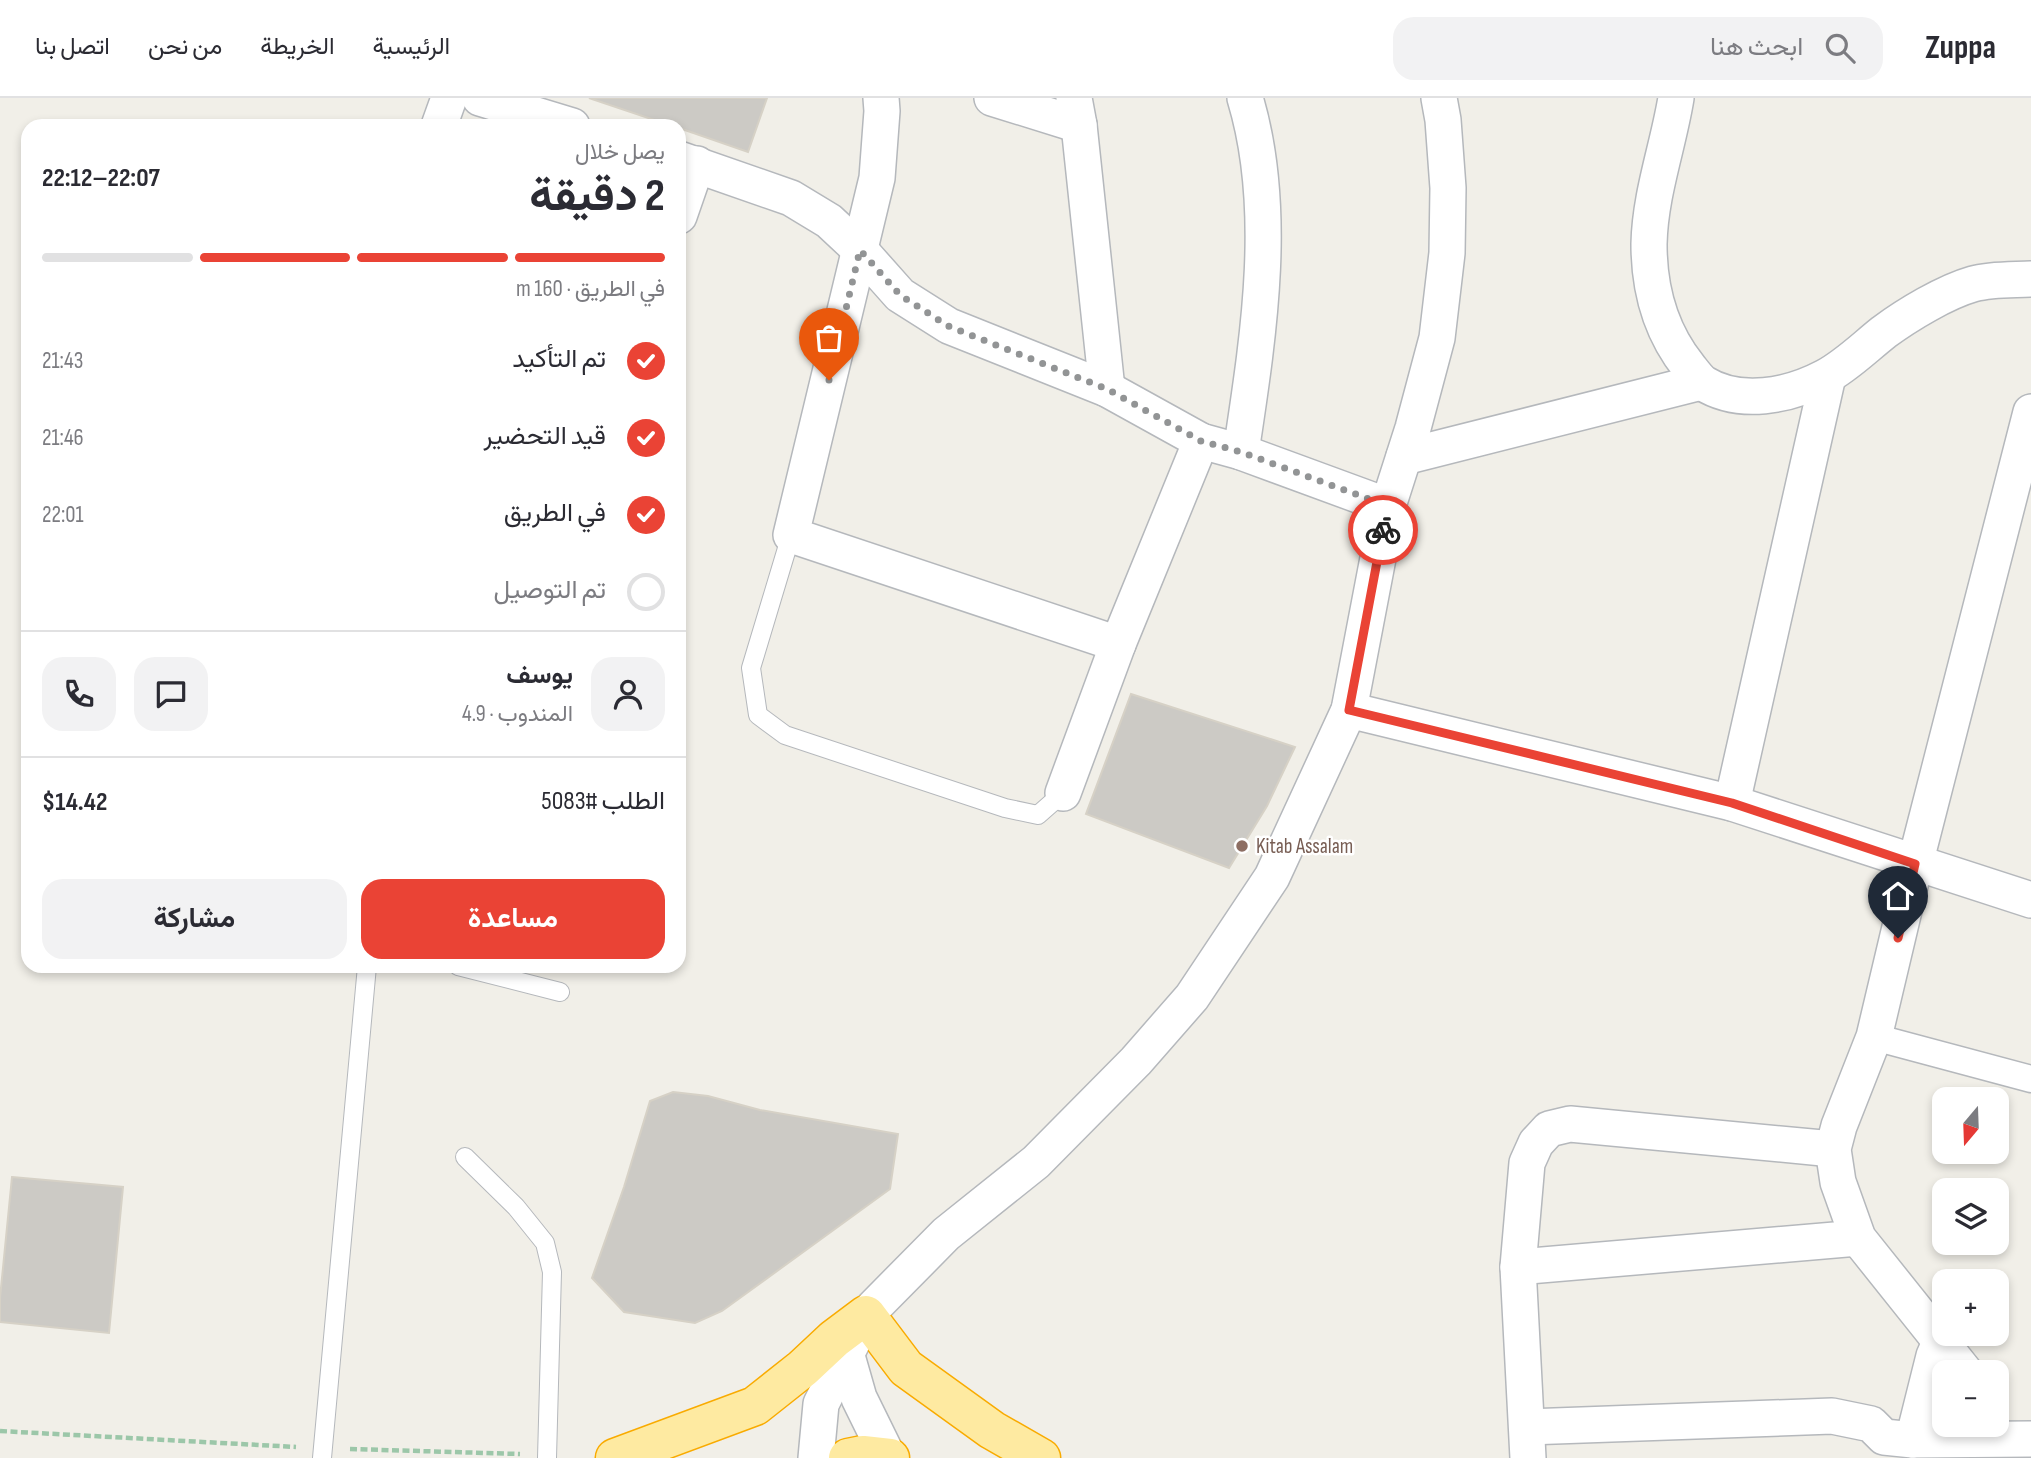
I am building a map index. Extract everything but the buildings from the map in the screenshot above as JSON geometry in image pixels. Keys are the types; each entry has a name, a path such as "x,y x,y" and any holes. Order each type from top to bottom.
{"highway":[{"path":"615,1458 755,1406 866,1315 906,1368 992,1430 1041,1458"},
{"path":"848,1458 863,1455 889,1458"}],"street":[{"path":"442,119 449,98"},
{"path":"480,98 549,119"},
{"path":"881,98 883,111 877,178 791,535 1118,644"},
{"path":"992,98 1077,112 1107,389"},
{"path":"1241,452 1261,303 1263,190 1255,131 1245,98"},
{"path":"816,1458 821,1404 866,1315 946,1234 1035,1162 1071,1128 1136,1061 1192,997 1272,877 1349,710 1388,506 1437,338 1447,253 1448,188 1439,98"},
{"path":"1676,98 1655,191 1649,242 1650,284 1674,349 1701,382 1724,392 1762,397 1800,389 1828,376 1888,330 1936,300 1973,284 2031,279"},
{"path":"688,161 791,198 829,220 900,295 948,326 1107,389 1201,441 1241,452 1388,506"},
{"path":"1732,803 1828,376"},
{"path":"1404,457 1701,382"},
{"path":"1932,1329 1858,1238 1838,1182 1833,1149 1839,1126 1874,1037 1915,864 2031,412"},
{"path":"1063,793 1118,644 1201,441"},
{"path":"1349,710 1732,803 2031,900"},
{"path":"1874,1037 2031,1079"},
{"path":"1833,1149 1570,1124 1549,1129 1536,1143 1527,1163 1518,1267 1527,1443 1832,1416 1871,1424 1890,1445"},
{"path":"1518,1267 1858,1238"},
{"path":"1890,1445 1938,1346"},
{"path":"847,1356 859,1398 889,1458"},
{"path":"1890,1445 2015,1431"}],"lane":[{"path":"791,535 751,668 758,715 785,735 1005,808 1038,815 1063,793"},
{"path":"322,1453 366,973"},
{"path":"485,973 560,992"},
{"path":"465,1157 516,1207 545,1243 552,1272 547,1457"}],"path":[{"path":"0,1431 322,1453 547,1457"}],"way so far":[{"path":"829,380 860,250 900,295 948,326 1107,389 1201,441 1241,452 1388,506 1383,530"}],"place":[{"name":"Kitab Assalam","path":"1242,846"}],"route":[{"path":"1383,530 1349,710 1732,803 1915,864 1898,938"}]}
